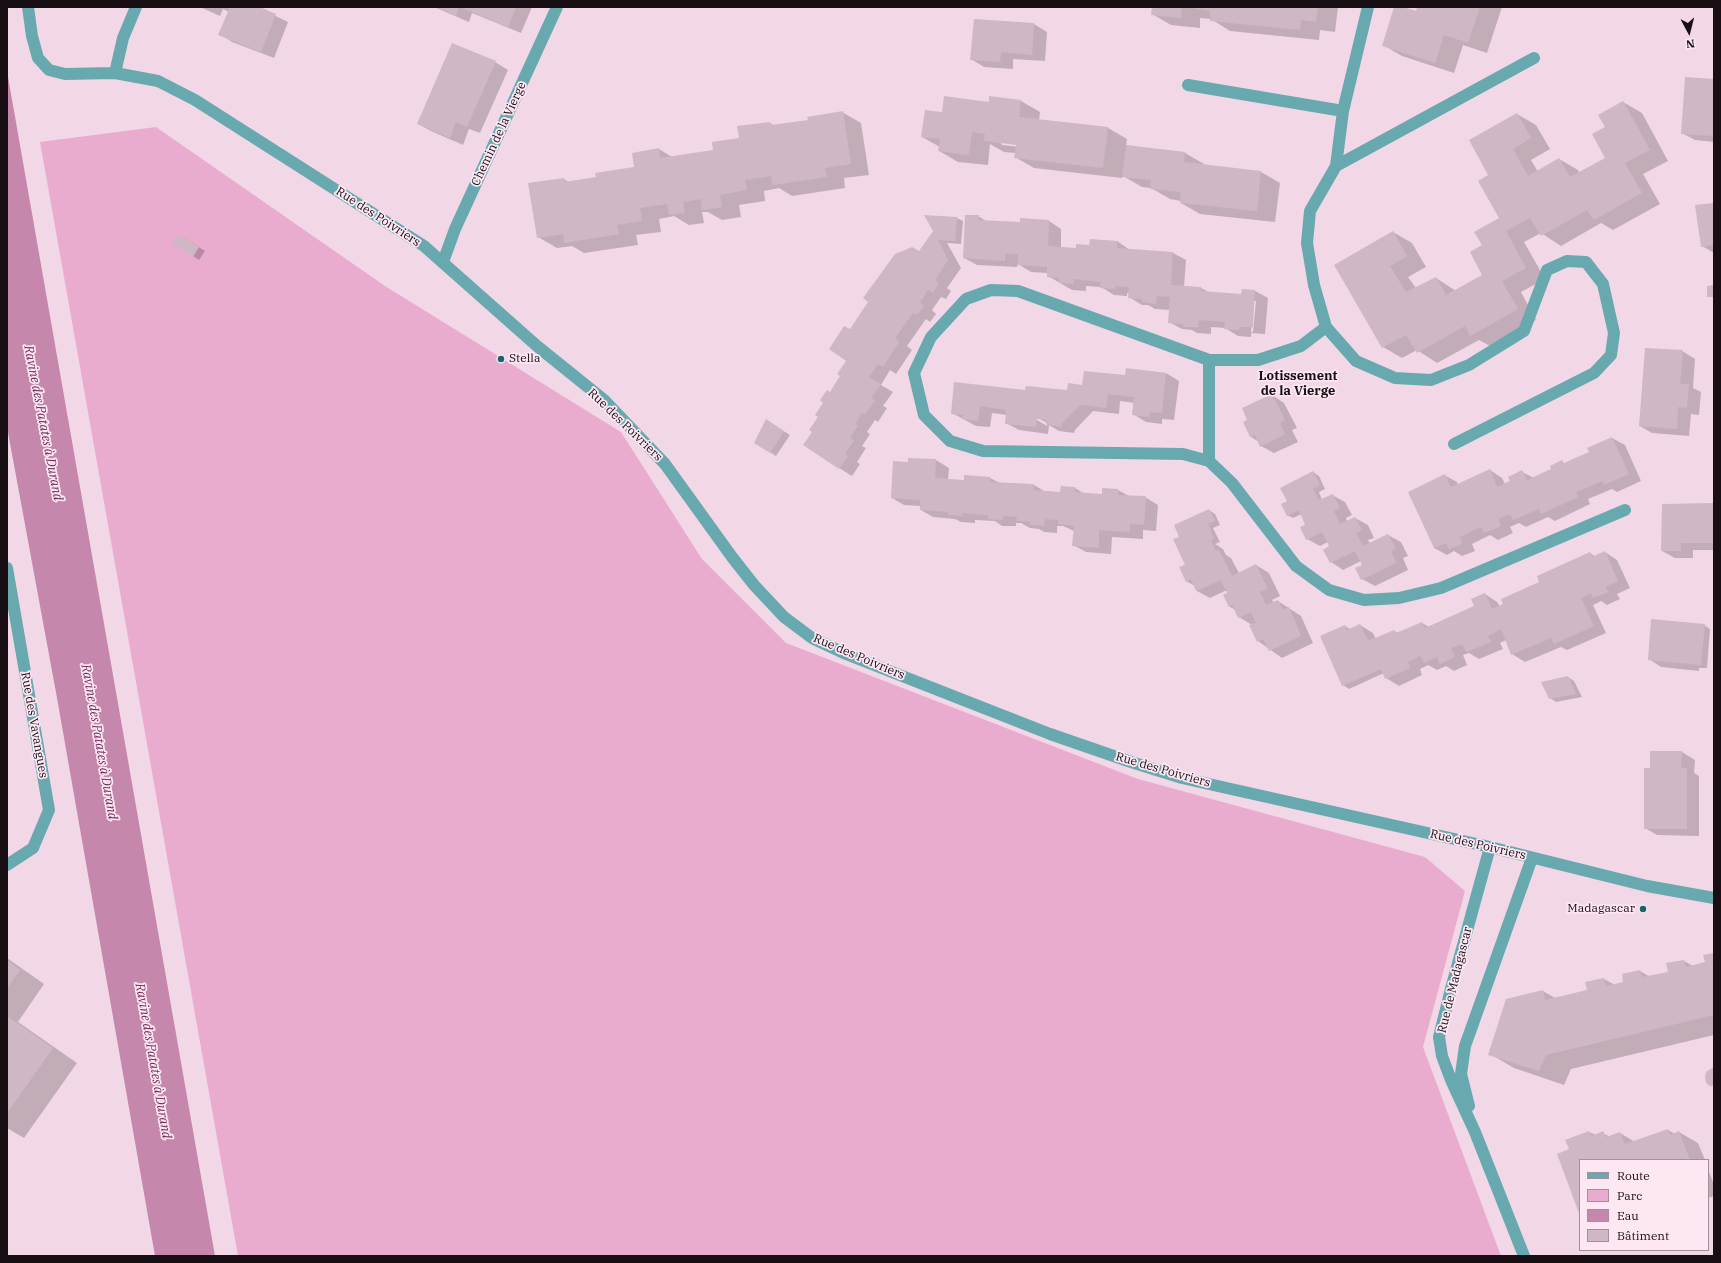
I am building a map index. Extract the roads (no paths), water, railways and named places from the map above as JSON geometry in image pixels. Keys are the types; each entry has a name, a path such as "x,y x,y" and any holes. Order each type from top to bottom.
{"street":[{"name":"Rue des Poivriers","path":"28,7 32,36 38,58 49,70 65,74 115,73 158,81 195,100 424,246 537,346 604,400 665,464 754,585 784,617 812,638 846,654 1050,734 1182,778 1490,848 1647,886 1714,898"},
{"path":"115,73 123,38 136,7"},
{"name":"Chemin de la Vierge","path":"443,262 455,229 557,7"},
{"path":"1368,7 1344,111 1336,166 1310,211 1307,243 1314,285 1326,327 1356,361 1394,378 1432,380 1469,365 1524,331 1547,270 1567,261 1586,262 1603,284 1614,333 1611,355 1594,373 1454,444"},
{"path":"1336,166 1534,58"},
{"path":"1188,85 1344,111"},
{"path":"1326,327 1301,346 1258,360 1209,360 1018,291 991,290 966,299 931,337 914,373 924,415 950,441 983,451 1183,454 1209,461 1232,483 1296,566 1329,590 1364,600 1399,598 1441,588 1625,510"},
{"path":"1209,360 1209,461"},
{"name":"Rue des Vavangues","path":"7,568 49,810 33,848 7,865"},
{"name":"Rue de Madagascar","path":"1490,848 1452,985 1440,1037 1442,1056 1451,1080 1475,1132 1524,1256"},
{"name":"Rue de Madagascar","path":"1475,1132 1461,1074 1465,1046 1532,858"}],"water":[{"name":"Ravine des Patates à Durand","path":"7,71 215,1256 155,1256 57,698 7,427"}],"place":[{"name":"Stella","path":"501,359"},
{"name":"Madagascar","path":"1643,909"}],"district":[{"name":"Lotissement de la Vierge","path":"1298,384"}]}
